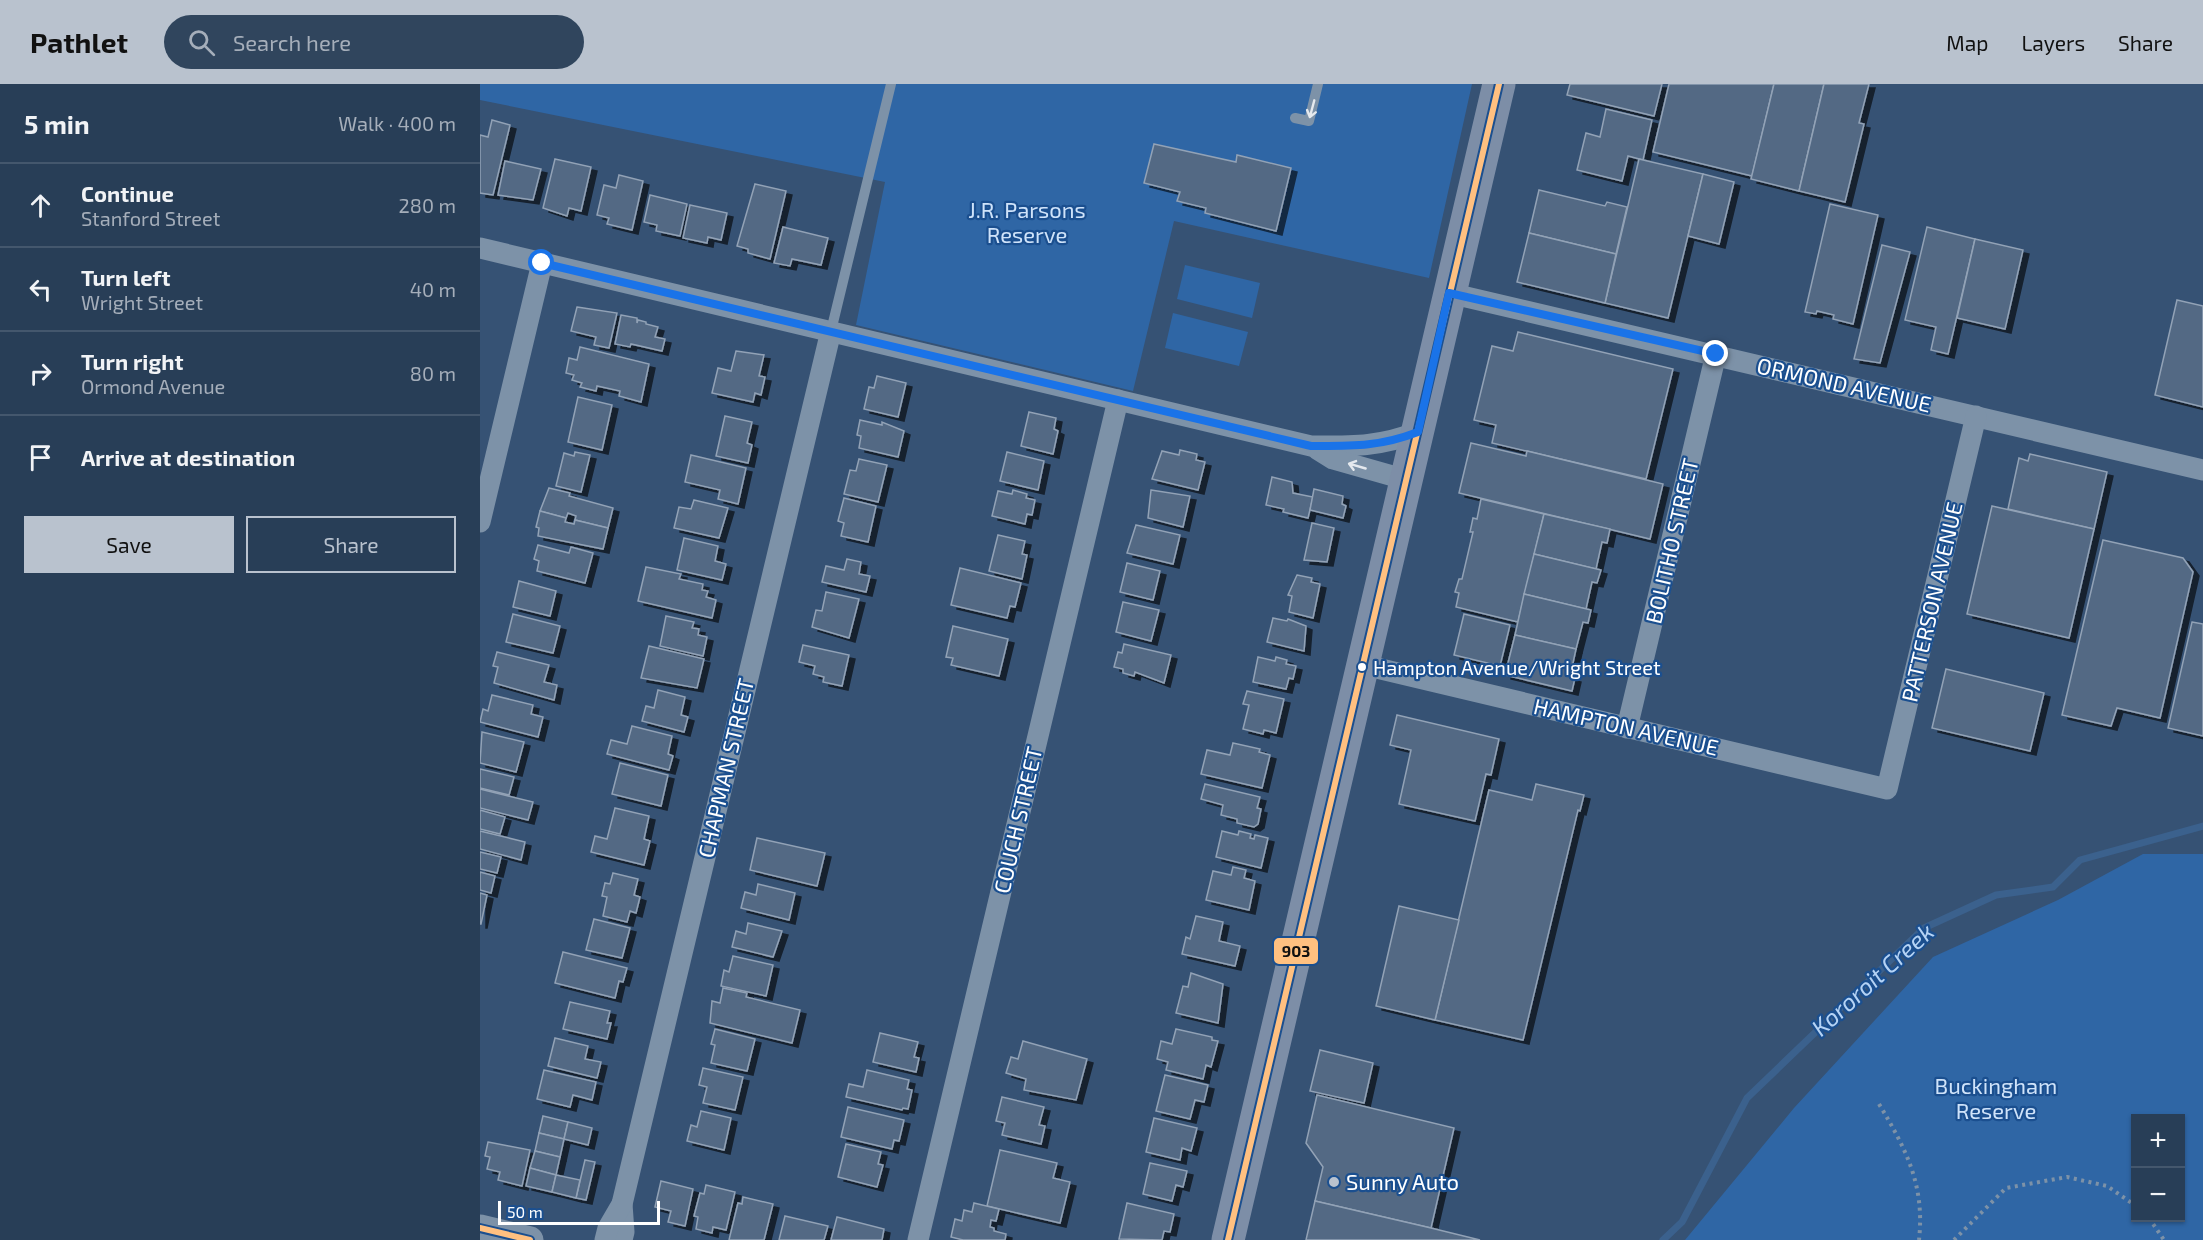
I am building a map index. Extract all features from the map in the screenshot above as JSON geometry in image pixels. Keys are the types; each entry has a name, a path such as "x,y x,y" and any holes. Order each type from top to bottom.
{"main road":[{"path":"1228,1240 1499,84"}],"street":[{"path":"480,248 1311,446 1367,447 1390,443 1418,432"},
{"path":"480,522 542,263"},
{"name":"ORMOND AVENUE","path":"1449,293 2203,470"},
{"name":"CHAPMAN STREET","path":"605,1240 608,1228 622,1204 831,332"},
{"name":"BOLITHO STREET","path":"1628,728 1716,354"},
{"name":"COUCH STREET","path":"918,1240 1118,400"},
{"name":"PATTERSON AVENUE","path":"1887,789 1976,416"},
{"path":"1311,446 1333,459 1407,480"},
{"name":"HAMPTON AVENUE","path":"1364,666 1887,789"},
{"name":"CHAPMAN STREET","path":"622,1204 624,1232 622,1240"},
{"path":"480,1228 530,1240"}],"lane":[{"path":"831,332 891,84"},
{"path":"1295,118 1309,121 1318,84"}],"path":[{"path":"1879,1104 1907,1150 1917,1182 1921,1223 1919,1240"},
{"path":"1954,1240 2006,1188 2067,1177 2107,1186 2131,1203"},
{"path":"2152,1222 2164,1240"}],"green space":[{"name":"J.R. Parsons Reserve","path":"480,84 1472,84 1429,278 1174,221 1133,391 856,325 885,182 480,100"},
{"path":"1185,265 1260,283 1252,318 1177,299"},
{"path":"1173,313 1248,332 1239,366 1165,348"},
{"name":"Buckingham Reserve","path":"2143,854 2203,854 2203,1240 1685,1240 1794,1108 1933,957 2058,900"}],"building":[{"path":"1570,84 1662,84 1654,116 1567,95"},
{"path":"1669,84 1774,84 1752,176 1653,152"},
{"path":"1774,84 1824,84 1799,191 1751,179"},
{"path":"1824,84 1869,84 1859,123 1864,124 1845,202 1799,191"},
{"path":"1606,109 1652,120 1643,160 1628,156 1622,181 1577,170 1586,133 1600,137"},
{"path":"492,120 510,125 493,195 480,193 480,135 488,137"},
{"path":"1154,144 1236,162 1237,155 1291,168 1276,231 1205,213 1206,208 1177,201 1180,192 1144,183"},
{"path":"555,159 591,167 581,211 569,208 567,216 543,208"},
{"path":"1639,159 1703,174 1668,318 1605,303"},
{"path":"505,161 541,169 533,200 498,195"},
{"path":"1703,174 1734,182 1719,244 1688,236"},
{"path":"619,175 643,181 632,230 607,224 609,218 597,215 604,185 616,188"},
{"path":"755,184 786,191 770,259 748,253 748,249 737,246"},
{"path":"1539,190 1605,206 1607,202 1627,207 1616,254 1529,233"},
{"path":"650,195 687,204 680,236 656,231 657,225 644,222"},
{"path":"1830,204 1878,215 1853,324 1833,319 1834,315 1817,311 1816,314 1805,312"},
{"path":"690,205 727,213 721,240 708,237 707,243 683,238"},
{"path":"783,227 828,238 821,265 792,259 790,266 774,263"},
{"path":"1927,227 1975,239 1948,354 1931,350 1936,327 1905,320"},
{"path":"1529,233 1616,254 1605,303 1517,282"},
{"path":"1975,239 2023,250 2005,329 1957,318"},
{"path":"1882,245 1910,252 1880,363 1854,359"},
{"path":"2177,300 2203,306 2203,407 2155,395"},
{"path":"577,307 617,313 609,348 594,345 596,337 571,331"},
{"path":"621,315 637,318 637,323 638,320 658,327 655,337 665,339 662,351 631,344 630,347 615,344"},
{"path":"1518,332 1673,369 1646,479 1492,443 1496,425 1474,420 1492,346 1513,351"},
{"path":"580,347 649,364 641,402 619,396 620,391 597,386 596,391 580,387 582,383 572,380 574,375 566,373 569,358 577,360"},
{"path":"736,351 764,355 759,376 765,377 761,395 755,393 753,402 712,393 718,368 731,371"},
{"path":"877,376 906,383 898,417 864,409 869,387 874,388"},
{"path":"578,397 612,405 602,450 568,442"},
{"path":"1029,412 1056,418 1054,429 1058,431 1053,454 1021,446"},
{"path":"725,416 752,422 747,443 752,445 748,463 716,456"},
{"path":"860,420 882,425 882,422 904,431 898,457 859,448 861,436 857,435"},
{"path":"1471,443 1526,456 1527,451 1663,484 1650,539 1459,493"},
{"path":"1180,450 1197,454 1196,460 1205,462 1198,490 1152,479 1162,451 1179,455"},
{"path":"575,452 590,455 581,492 556,486 564,453 574,456"},
{"path":"1007,452 1044,461 1038,490 1000,481"},
{"path":"2030,454 2107,472 2094,529 2008,509 2019,458 2028,461"},
{"path":"691,455 746,468 738,504 718,499 720,490 685,482"},
{"path":"859,459 887,465 878,502 844,494 850,470 856,471"},
{"path":"1272,477 1292,482 1293,493 1313,497 1308,518 1266,505"},
{"path":"549,488 613,508 608,528 575,520 576,516 568,513 566,518 540,511"},
{"path":"1314,489 1343,496 1342,504 1346,506 1343,518 1310,510"},
{"path":"1013,490 1027,494 1026,498 1035,500 1032,515 1027,514 1025,524 992,516 998,491 1012,494"},
{"path":"1151,490 1190,496 1183,527 1148,518"},
{"path":"844,498 876,506 868,542 841,536 844,523 838,521"},
{"path":"1481,499 1544,514 1518,622 1456,607 1459,593 1455,592 1459,579 1462,579 1473,532 1470,532 1473,518 1477,519"},
{"path":"694,500 728,508 719,538 674,528 679,507 691,509"},
{"path":"1992,506 2094,529 2069,638 1967,614"},
{"path":"540,511 566,518 565,522 574,524 575,520 608,528 603,549 538,536 539,528 536,527"},
{"path":"1544,514 1610,529 1607,543 1602,542 1596,569 1534,554"},
{"path":"1312,523 1334,528 1327,562 1304,560"},
{"path":"1136,525 1180,535 1173,564 1127,553"},
{"path":"998,535 1025,541 1022,554 1027,555 1022,579 989,571"},
{"path":"684,538 718,546 715,561 726,564 722,580 677,570"},
{"path":"2103,540 2183,558 2193,572 2160,718 2117,708 2111,726 2062,715"},
{"path":"538,545 569,553 571,547 593,553 585,583 537,571 539,561 534,559"},
{"path":"1534,554 1601,570 1597,583 1592,582 1586,609 1524,594"},
{"path":"847,559 861,562 859,574 870,576 866,592 822,582 826,566 844,570"},
{"path":"1127,563 1160,571 1153,600 1120,592"},
{"path":"646,567 681,574 679,579 703,584 702,590 708,591 706,597 716,600 712,618 638,601"},
{"path":"960,568 1021,583 1015,607 1010,606 1007,618 951,605"},
{"path":"1297,575 1312,578 1311,582 1320,584 1313,618 1289,612 1292,596 1288,595"},
{"path":"519,581 556,591 550,616 513,607"},
{"path":"826,592 859,599 849,638 812,627 816,610 822,611"},
{"path":"1524,594 1591,610 1588,623 1583,622 1576,649 1515,635"},
{"path":"1123,602 1159,610 1151,641 1116,632"},
{"path":"513,614 560,626 553,653 506,642"},
{"path":"1464,614 1510,625 1500,666 1454,655"},
{"path":"666,616 694,622 692,628 699,629 698,635 707,637 703,656 660,646"},
{"path":"1273,618 1287,621 1288,619 1306,626 1304,651 1267,642"},
{"path":"2192,622 2203,624 2203,736 2168,728"},
{"path":"953,626 1008,639 999,676 951,665 953,658 946,657"},
{"path":"1515,635 1576,649 1570,677 1575,678 1572,691 1505,675"},
{"path":"1124,644 1171,655 1164,683 1135,672 1134,676 1123,673 1123,669 1114,667 1118,652 1122,653"},
{"path":"803,645 849,655 842,686 823,682 824,677 813,674 815,666 799,662"},
{"path":"649,646 704,659 697,688 641,678"},
{"path":"497,652 549,665 544,682 557,685 554,700 494,683 498,667 493,666"},
{"path":"1258,657 1275,661 1276,657 1287,660 1286,664 1296,666 1293,679 1289,678 1286,689 1253,682"},
{"path":"1946,669 2044,693 2030,751 1932,728"},
{"path":"658,690 685,697 681,715 688,717 684,732 642,721 646,706 654,708"},
{"path":"1247,691 1284,699 1276,733 1264,730 1263,734 1243,729 1249,705 1243,704"},
{"path":"492,695 533,705 531,714 543,717 538,737 480,722 483,709 488,711"},
{"path":"1397,715 1499,739 1491,775 1486,774 1475,821 1399,804 1411,750 1390,745"},
{"path":"632,726 672,736 668,754 673,756 669,770 607,754 611,740 627,744"},
{"path":"482,732 524,742 516,772 480,763"},
{"path":"1233,743 1260,749 1259,752 1270,755 1262,788 1201,774 1207,750 1230,755"},
{"path":"620,763 668,775 661,806 612,794"},
{"path":"480,769 514,777 509,795 480,788"},
{"path":"1205,784 1260,797 1257,808 1261,809 1258,824 1254,827 1237,823 1237,819 1221,815 1223,805 1201,799"},
{"path":"1536,784 1584,795 1580,811 1578,810 1523,1040 1435,1020 1489,790 1532,800"},
{"path":"480,789 533,802 528,820 480,808"},
{"path":"615,808 649,816 644,839 650,841 644,865 591,852 595,836 607,839"},
{"path":"480,810 505,817 500,834 480,829"},
{"path":"480,831 525,842 521,860 480,849"},
{"path":"1222,831 1238,835 1239,831 1251,834 1250,838 1254,839 1255,835 1268,838 1261,868 1216,857"},
{"path":"757,838 825,853 817,886 750,870"},
{"path":"480,852 501,857 497,873 480,869"},
{"path":"1233,867 1246,870 1244,878 1255,881 1249,910 1206,900 1213,871 1231,875"},
{"path":"480,872 495,876 491,893 480,890"},
{"path":"613,873 638,879 634,895 640,897 636,913 630,911 627,922 603,916 607,897 602,896 605,883 610,884"},
{"path":"758,884 795,893 789,920 741,908 745,892 756,895"},
{"path":"480,893 487,895 481,924 480,924"},
{"path":"1399,906 1459,920 1435,1020 1376,1006"},
{"path":"1196,916 1223,922 1219,941 1240,946 1235,966 1182,954 1186,937 1190,939"},
{"path":"594,919 630,928 622,958 586,950"},
{"path":"748,923 782,931 773,957 732,947 736,931 746,934"},
{"path":"563,952 627,968 623,982 619,981 615,998 555,983"},
{"path":"733,956 773,965 766,996 721,986 724,970 729,972"},
{"path":"1191,973 1223,984 1218,1023 1176,1013 1183,986 1188,987"},
{"path":"723,988 747,993 746,997 800,1010 792,1043 710,1023 712,1001 720,1003"},
{"path":"570,1002 610,1011 607,1023 611,1023 607,1039 563,1029"},
{"path":"715,1029 755,1039 747,1071 711,1063 715,1045 711,1044"},
{"path":"1176,1029 1212,1037 1212,1040 1218,1041 1211,1067 1206,1065 1203,1079 1166,1070 1168,1062 1157,1059 1161,1041 1172,1044"},
{"path":"880,1033 918,1042 914,1057 919,1058 916,1072 873,1062"},
{"path":"555,1038 588,1046 585,1059 601,1062 597,1078 548,1066"},
{"path":"1023,1041 1087,1059 1076,1100 1024,1090 1026,1079 1006,1073 1011,1057 1018,1059"},
{"path":"1320,1050 1373,1063 1364,1103 1310,1091"},
{"path":"703,1068 743,1077 735,1110 703,1103 707,1087 699,1085"},
{"path":"544,1070 596,1082 592,1100 573,1095 570,1107 537,1099"},
{"path":"867,1070 909,1080 907,1089 912,1090 908,1109 903,1108 902,1110 846,1097 849,1084 863,1087"},
{"path":"1165,1075 1208,1085 1204,1102 1195,1100 1190,1119 1156,1111"},
{"path":"1317,1095 1454,1128 1431,1228 1315,1201 1323,1167 1306,1143"},
{"path":"1002,1097 1044,1107 1039,1125 1045,1126 1041,1144 1002,1135 1005,1123 996,1121"},
{"path":"848,1107 904,1120 899,1141 894,1140 892,1149 841,1137"},
{"path":"701,1111 731,1118 724,1150 687,1141 691,1125 697,1127"},
{"path":"543,1116 568,1122 564,1139 539,1133"},
{"path":"1154,1118 1197,1128 1191,1151 1182,1148 1180,1160 1146,1152"},
{"path":"568,1122 592,1128 588,1145 564,1139"},
{"path":"539,1133 564,1139 560,1157 535,1151"},
{"path":"488,1142 530,1150 522,1186 498,1180 500,1172 487,1169 490,1157 485,1156"},
{"path":"846,1144 881,1152 878,1164 883,1165 877,1187 838,1177"},
{"path":"1000,1150 1057,1163 1053,1178 1070,1182 1060,1223 987,1206"},
{"path":"535,1151 560,1157 556,1175 530,1168"},
{"path":"585,1160 595,1162 586,1200 576,1198"},
{"path":"1150,1163 1187,1171 1183,1187 1176,1185 1172,1201 1143,1194"},
{"path":"530,1168 556,1175 552,1192 526,1186"},
{"path":"556,1175 580,1180 576,1198 552,1192"},
{"path":"661,1181 693,1189 685,1226 668,1222 671,1211 655,1207"},
{"path":"706,1185 735,1192 726,1230 713,1227 712,1233 696,1229 698,1217 694,1216 700,1193 704,1194"},
{"path":"743,1197 773,1204 764,1240 729,1240 738,1203 742,1204"},
{"path":"1315,1201 1431,1228 1480,1240 1306,1240"},
{"path":"974,1203 999,1209 996,1221 991,1220 990,1227 994,1228 994,1231 1006,1234 1005,1240 963,1240 951,1237 955,1219 962,1221 964,1210 972,1212"},
{"path":"1127,1203 1174,1214 1170,1232 1164,1231 1162,1240 1119,1239"},
{"path":"785,1216 828,1226 824,1240 779,1240"},
{"path":"837,1217 884,1229 882,1240 831,1240"}],"waterway":[{"name":"Kororoit Creek","path":"1663,1240 1682,1222 1747,1098 1924,928 1996,895 2053,887 2080,860 2203,826"}],"transit line":[{"name":"903","path":"1228,1240 1499,84"},
{"name":"903","path":"480,1228 530,1240"}],"place":[{"name":"Hampton Avenue/Wright Street","path":"1362,667"},
{"name":"Sunny Auto","path":"1334,1182"}],"route":[{"path":"542,263 1311,446 1367,447 1390,443 1418,432 1449,293 1716,354"}]}
